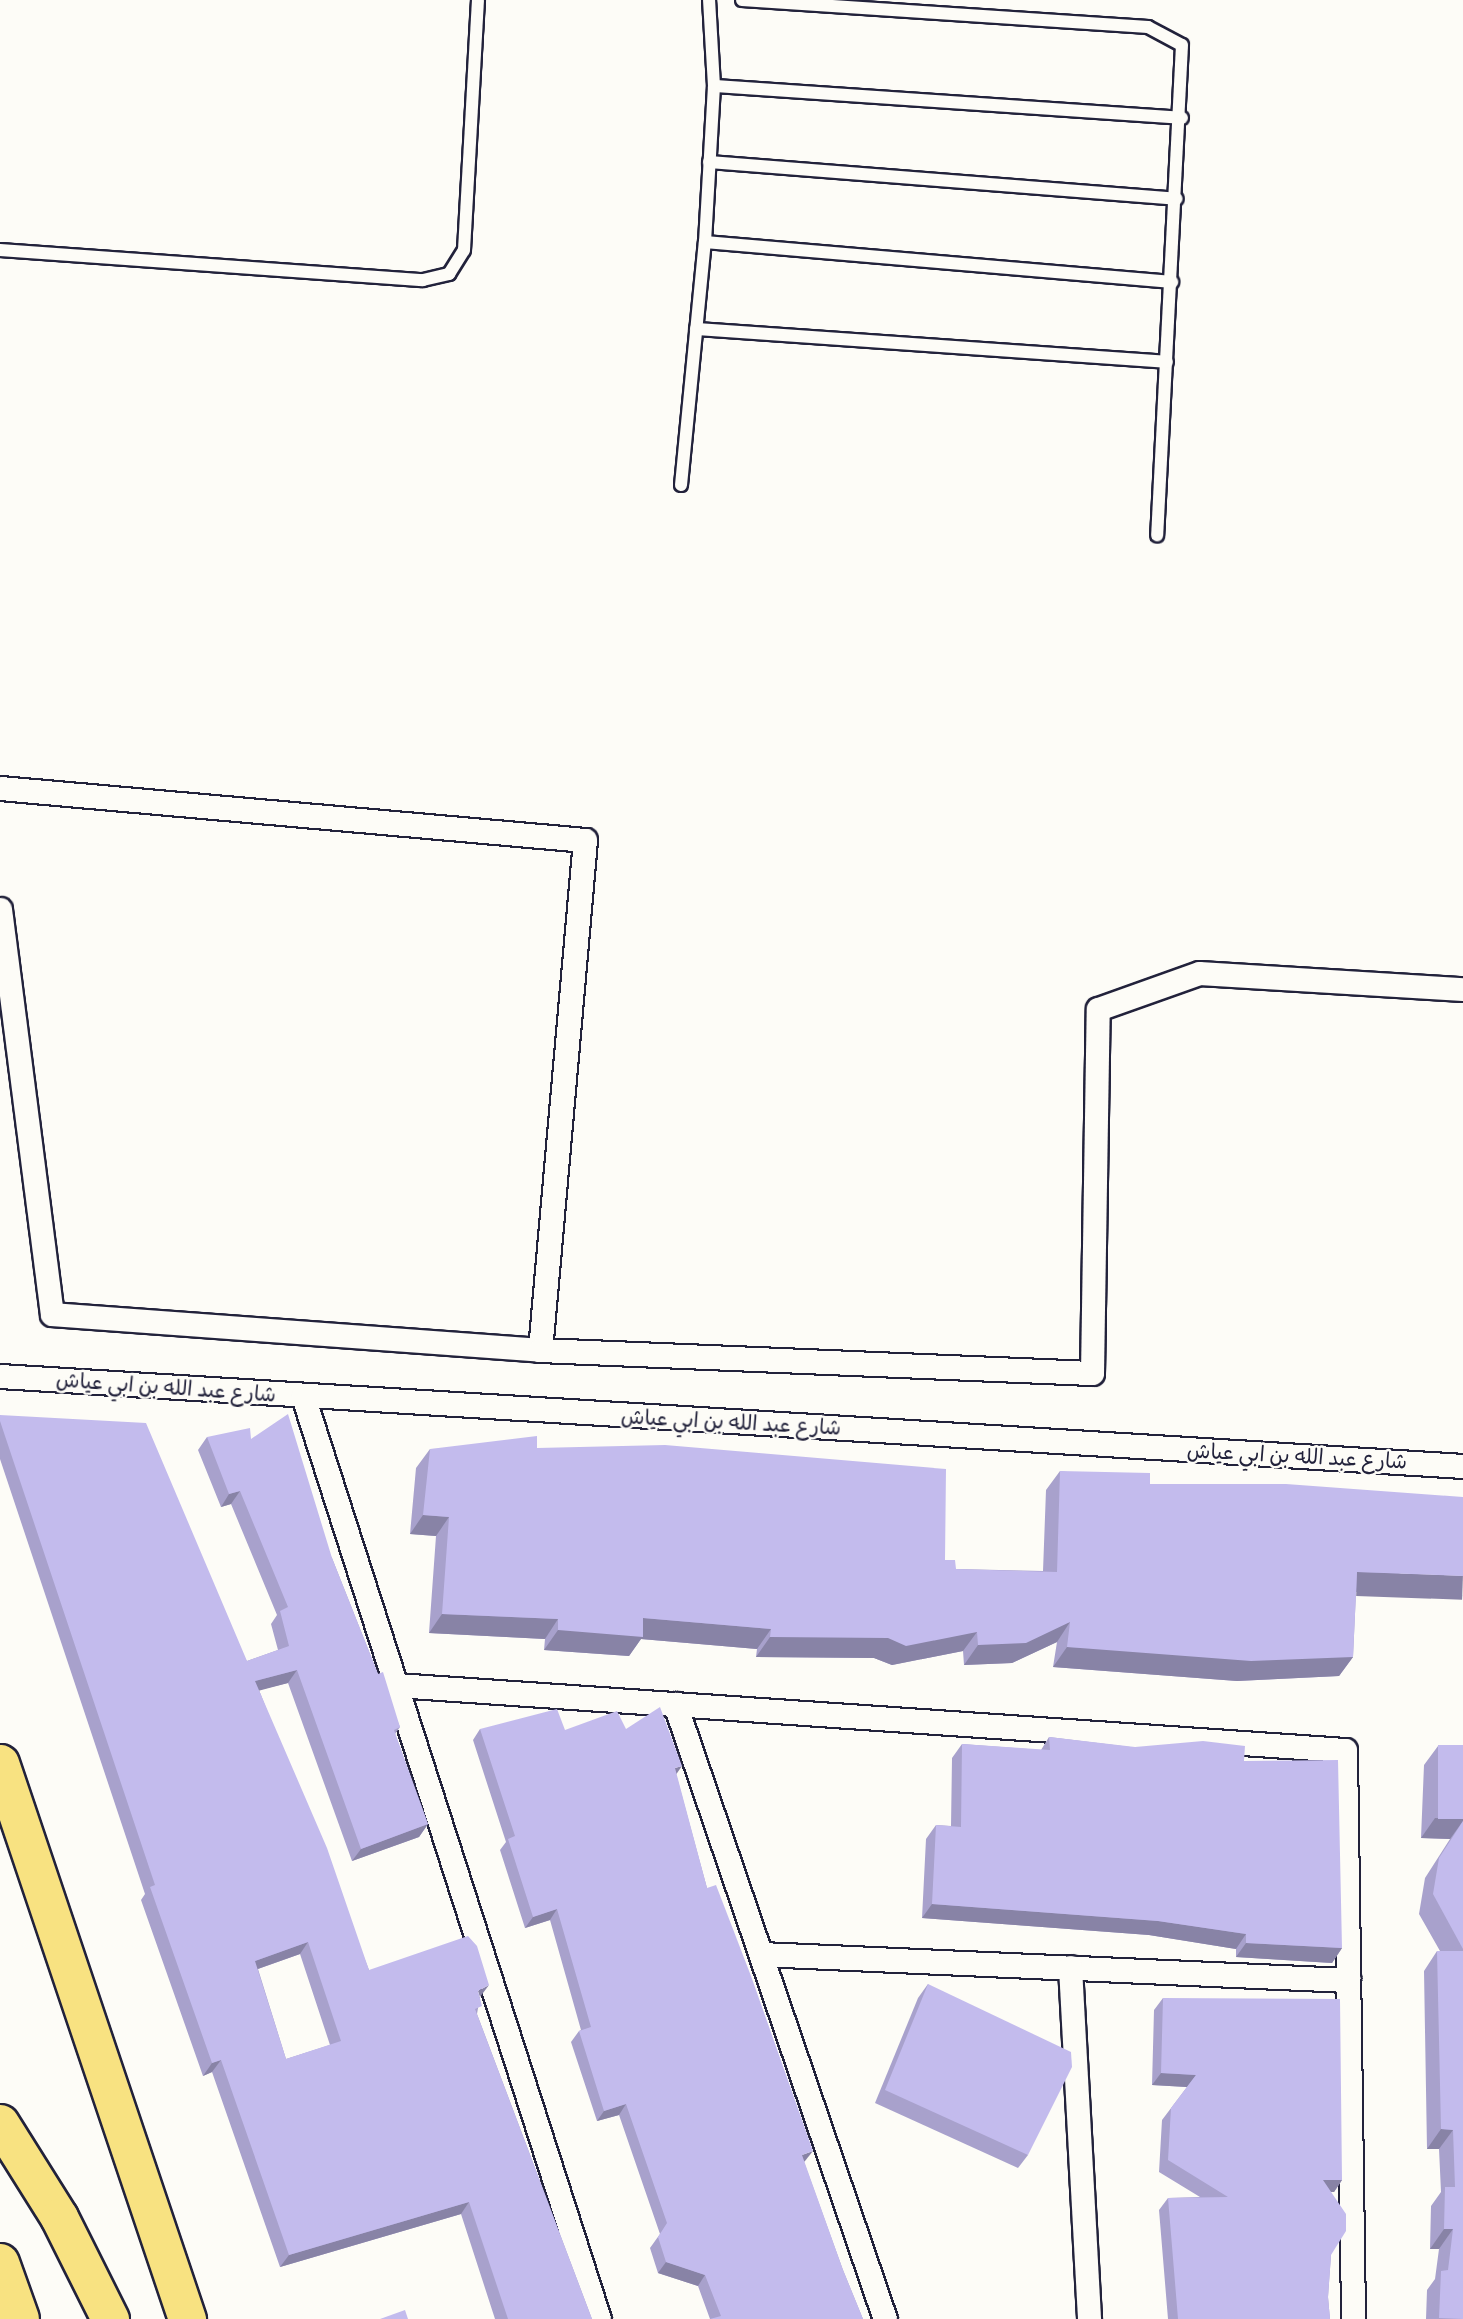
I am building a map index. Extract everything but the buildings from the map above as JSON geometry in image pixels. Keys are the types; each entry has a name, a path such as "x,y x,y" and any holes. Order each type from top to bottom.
{"highway":[{"path":"0,2263 20,2319"}],"main road":[{"path":"0,1763 187,2319"},
{"path":"0,2123 60,2217 110,2319"}],"street":[{"path":"0,788 585,840 540,1350"},
{"path":"0,909 52,1314 540,1350 1093,1373 1098,1009 1199,974 1463,989"},
{"name":"شارع عبد الله بن ابي عياش","path":"0,1376 1463,1466"},
{"path":"303,1396 599,2319"},
{"path":"396,1685 1345,1750 1353,2319"},
{"path":"675,1704 885,2319"},
{"path":"761,1954 1348,1980"},
{"path":"1070,1967 1089,2319"}],"lane":[{"path":"0,250 423,280 449,274 464,250 478,0"},
{"path":"681,485 705,242 714,86 709,0"},
{"path":"742,0 1148,27 1182,45 1177,199 1157,535"},
{"path":"714,86 1181,118"},
{"path":"709,162 1177,199"},
{"path":"705,242 1172,282"},
{"path":"696,328 1167,362"}]}
